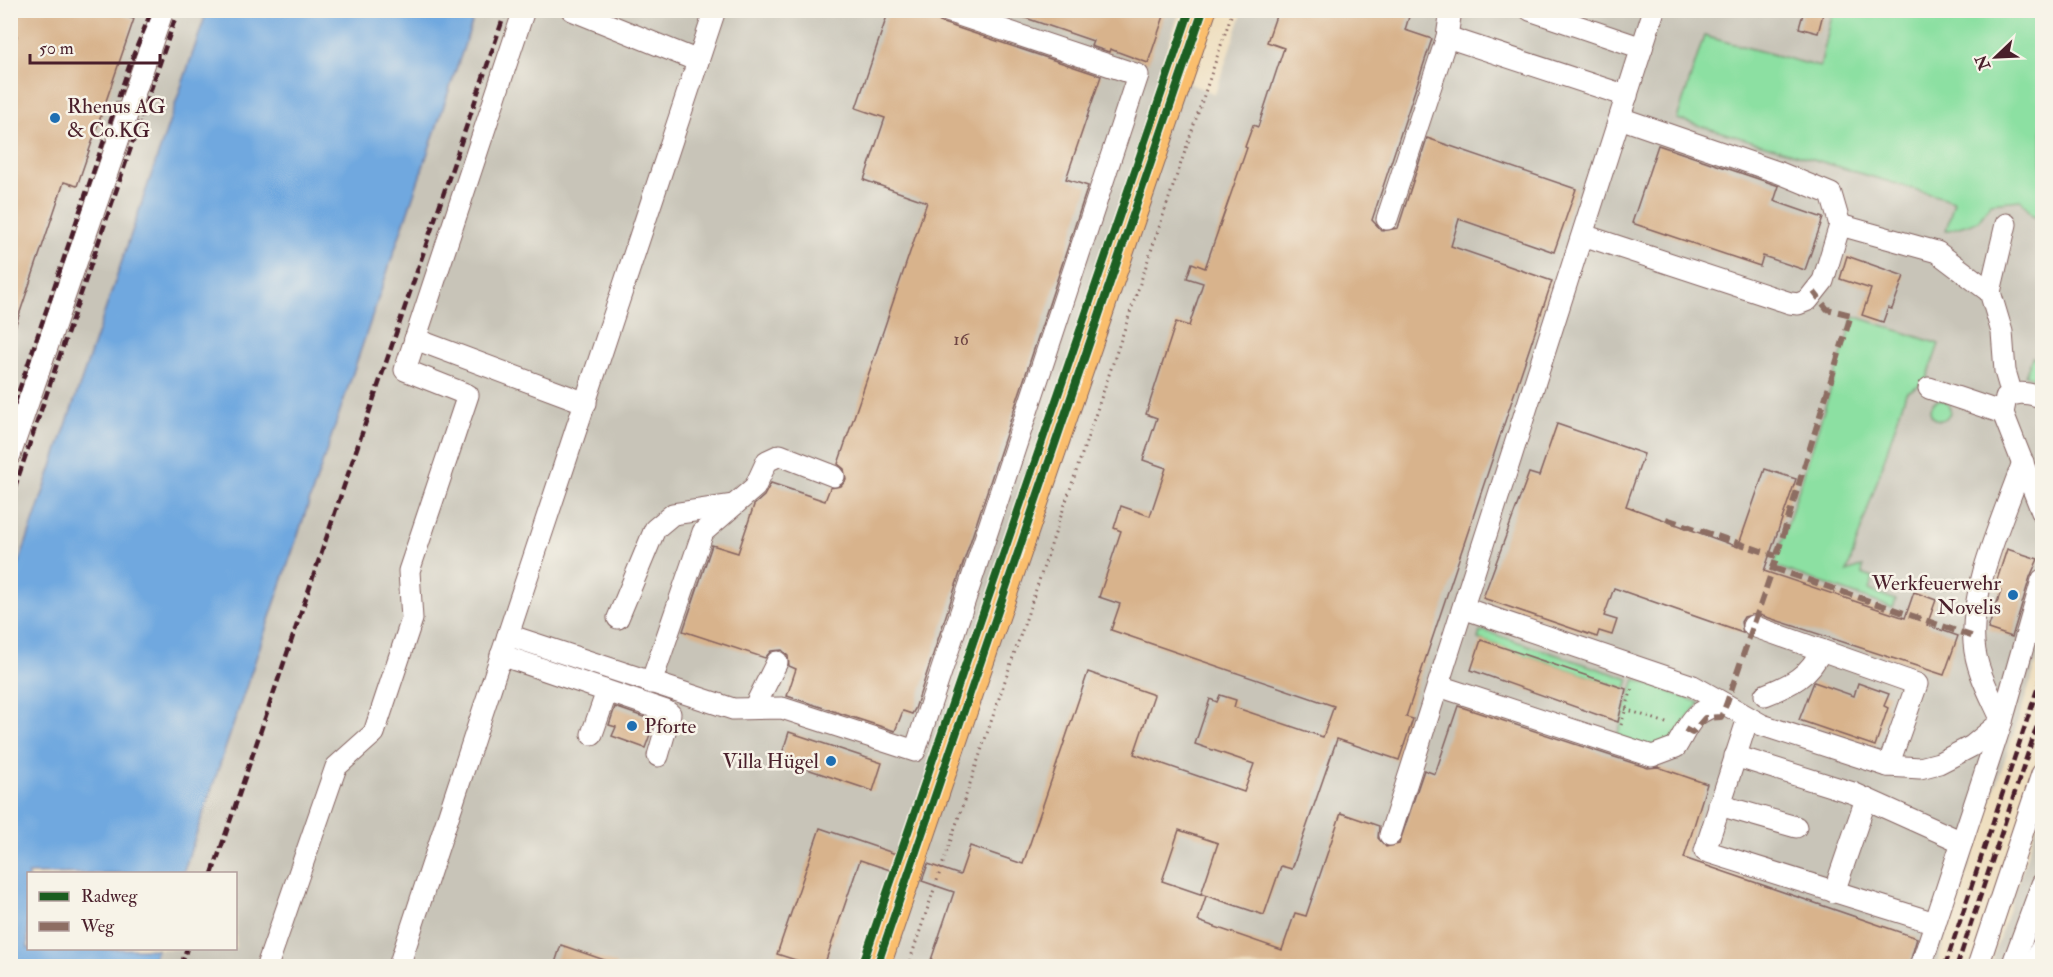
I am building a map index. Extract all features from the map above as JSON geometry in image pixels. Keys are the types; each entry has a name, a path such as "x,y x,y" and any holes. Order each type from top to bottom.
{"main road":[{"path":"877,966 1203,10"}],"lane":[{"path":"10,455 163,10"},
{"path":"267,966 336,767 374,733 412,619 409,571 468,395 405,370 524,10"},
{"path":"572,10 698,61"},
{"path":"399,966 715,10"},
{"path":"508,635 733,709 782,708 915,751 1138,75 944,10"},
{"path":"1387,219 1447,38 1451,10"},
{"path":"1530,10 1642,48"},
{"path":"1390,835 1654,10"},
{"path":"1447,38 1627,96"},
{"path":"1582,235 1798,304 1808,300 1822,281 1840,225 1831,194 1780,173 1620,118"},
{"path":"2006,224 1990,292 2002,332 2007,404 2023,462 2043,512"},
{"path":"1840,225 1937,252 1990,292"},
{"path":"415,339 586,403"},
{"path":"1929,388 2007,404 2025,393 2043,398"},
{"path":"651,683 703,532 755,487 767,461 780,455 834,476"},
{"path":"2002,721 1981,676 1974,645 1974,617 1978,591 2023,462"},
{"path":"618,618 655,529 674,514 735,505"},
{"path":"1921,966 2002,721 2043,580"},
{"path":"1463,608 1693,686 1748,718 1888,766 1905,769 1939,763 1972,746 2002,721"},
{"path":"1753,626 1917,684 1888,766"},
{"path":"1765,695 1789,686 1804,674 1815,665 1821,650"},
{"path":"501,655 666,711 670,714 658,756"},
{"path":"754,708 777,662"},
{"path":"1439,686 1653,756 1659,756 1676,747 1685,729 1699,713 1722,703"},
{"path":"592,734 605,697 604,690"},
{"path":"1748,718 1704,851 1935,923"},
{"path":"1735,756 1866,800 1962,842"},
{"path":"1978,966 2043,774"},
{"path":"1834,892 1866,800"},
{"path":"1719,805 1796,827"},
{"path":"2012,966 2043,884"},
{"path":"2032,966 2043,947"}],"path":[{"path":"908,966 1233,10"},
{"path":"1615,744 1638,668"},
{"path":"1625,709 1685,729"}],"shaded area":[{"path":"11,11 207,11 11,587"},
{"path":"476,11 1180,11 1159,71 1215,94 1243,11 1833,11 1820,67 1677,119 1954,201 1947,230 1978,221 1990,203 2021,200 2032,215 2042,218 2042,359 2032,357 2025,375 2042,381 2042,648 1936,966 151,966 157,950 237,950 237,872 183,872"},
{"path":"2042,807 2042,966 1990,966 2040,815"}],"green space":[{"path":"1833,11 2042,11 2042,218 2032,215 2021,200 1991,203 1978,221 1946,231 1954,201 1677,119 1704,36 1820,67"},
{"path":"1854,316 1939,344 1926,381 1906,393 1847,572 1863,566 1862,574 1873,578 1869,590 1896,600 1893,608 1777,567 1775,563"},
{"path":"2032,357 2042,359 2042,381 2025,375"},
{"path":"1940,400 1947,403 1950,410 1947,417 1940,420 1933,417 1930,410 1933,403"},
{"path":"1485,631 1629,679 1626,689 1478,639 1480,632"},
{"path":"1635,679 1700,703 1663,749 1616,739"}],"water":[{"path":"207,11 476,11 183,872 27,872 27,950 157,950 151,966 11,966 11,587"}],"building":[{"name":"Rhenus AG & Co.KG","path":"10,10 122,10 121,15 134,19 77,186 64,182 13,333 10,333 10,54 17,36 10,34"},
{"path":"889,10 917,10 933,16 940,22 1101,76 1066,179 1088,186 915,709 912,714 903,711 895,731 787,696 796,669 789,666 788,656 782,650 771,651 765,658 683,631 712,545 738,553 754,505 764,496 771,483 825,501 830,488 841,486 846,480 844,469 838,464 927,202 864,180 885,118 856,108"},
{"path":"1011,10 1166,10 1148,63 1110,49 1109,52 1091,46 1093,41 1011,13"},
{"path":"1278,10 1411,10 1405,30 1432,39 1372,220 1382,231 1398,228 1427,138 1576,189 1554,252 1459,219 1451,246 1552,281 1406,717 1413,719 1399,760 1337,739 1292,869 1281,866 1264,915 1201,894 1218,843 1179,830 1162,881 1206,896 1198,921 1282,950 1295,913 1306,916 1341,813 1379,826 1378,838 1386,847 1399,844 1424,770 1435,774 1458,706 1648,768 1658,767 1707,784 1684,858 1917,938 1909,966 929,966 954,892 922,881 928,864 960,875 970,846 1023,864 1088,672 1154,695 1134,754 1244,792 1254,764 1195,744 1210,699 1217,702 1220,695 1236,700 1234,707 1323,737 1334,706 1111,630 1120,604 1099,597 1121,531 1114,528 1121,506 1150,516 1166,468 1143,460 1157,418 1146,414 1176,322 1189,326 1203,283 1187,278 1192,263 1205,268 1247,148 1245,147 1253,125 1258,127 1284,48 1267,42"},
{"path":"1804,10 1824,10 1818,33 1799,28"},
{"path":"1658,145 1779,186 1774,201 1823,218 1805,270 1763,256 1760,266 1632,223"},
{"path":"1847,256 1904,276 1892,309 1888,308 1883,322 1862,315 1871,289 1840,279"},
{"path":"1557,424 1644,454 1626,506 1738,547 1765,469 1796,479 1764,571 1905,618 1914,592 1936,600 1927,625 1958,636 1944,675 1757,614 1744,617 1741,622 1743,633 1614,588 1604,616 1617,620 1612,635 1599,631 1597,637 1483,598 1529,473 1539,476"},
{"name":"Werkfeuerwehr Novelis","path":"2007,549 2038,559 2030,577 2012,637 1988,629 2001,591 1994,589"},
{"path":"1481,640 1626,689 1618,722 1471,670"},
{"path":"1814,682 1854,696 1858,683 1889,694 1884,706 1888,708 1875,746 1799,720"},
{"name":"Pforte","path":"615,707 655,721 645,748 612,736 616,727 609,725"},
{"name":"Villa Hügel","path":"789,732 882,763 873,791 780,760"},
{"path":"820,828 899,855 893,871 860,860 824,966 814,966 777,954"},
{"path":"561,945 616,964 616,966 554,966"}],"railway":[{"path":"10,417 131,61 152,10"},
{"path":"10,501 178,10"},
{"path":"213,872 506,10"},
{"path":"1945,966 2042,675"},
{"path":"1957,966 2042,711"},
{"path":"181,966 186,950"}],"marked path":[{"path":"1685,729 1692,733 1705,718 1721,717 1726,705 1773,568 1851,315 1827,309 1814,292"},
{"path":"1666,519 1776,556"},
{"path":"1773,568 1974,637"}],"cycle path":[{"path":"862,966 1190,10"},
{"path":"877,966 1203,10"}],"place":[{"name":"Rhenus AG & Co.KG","path":"55,118"},
{"name":"Werkfeuerwehr Novelis","path":"2013,595"},
{"name":"Pforte","path":"632,726"},
{"name":"Villa Hügel","path":"831,761"}]}
